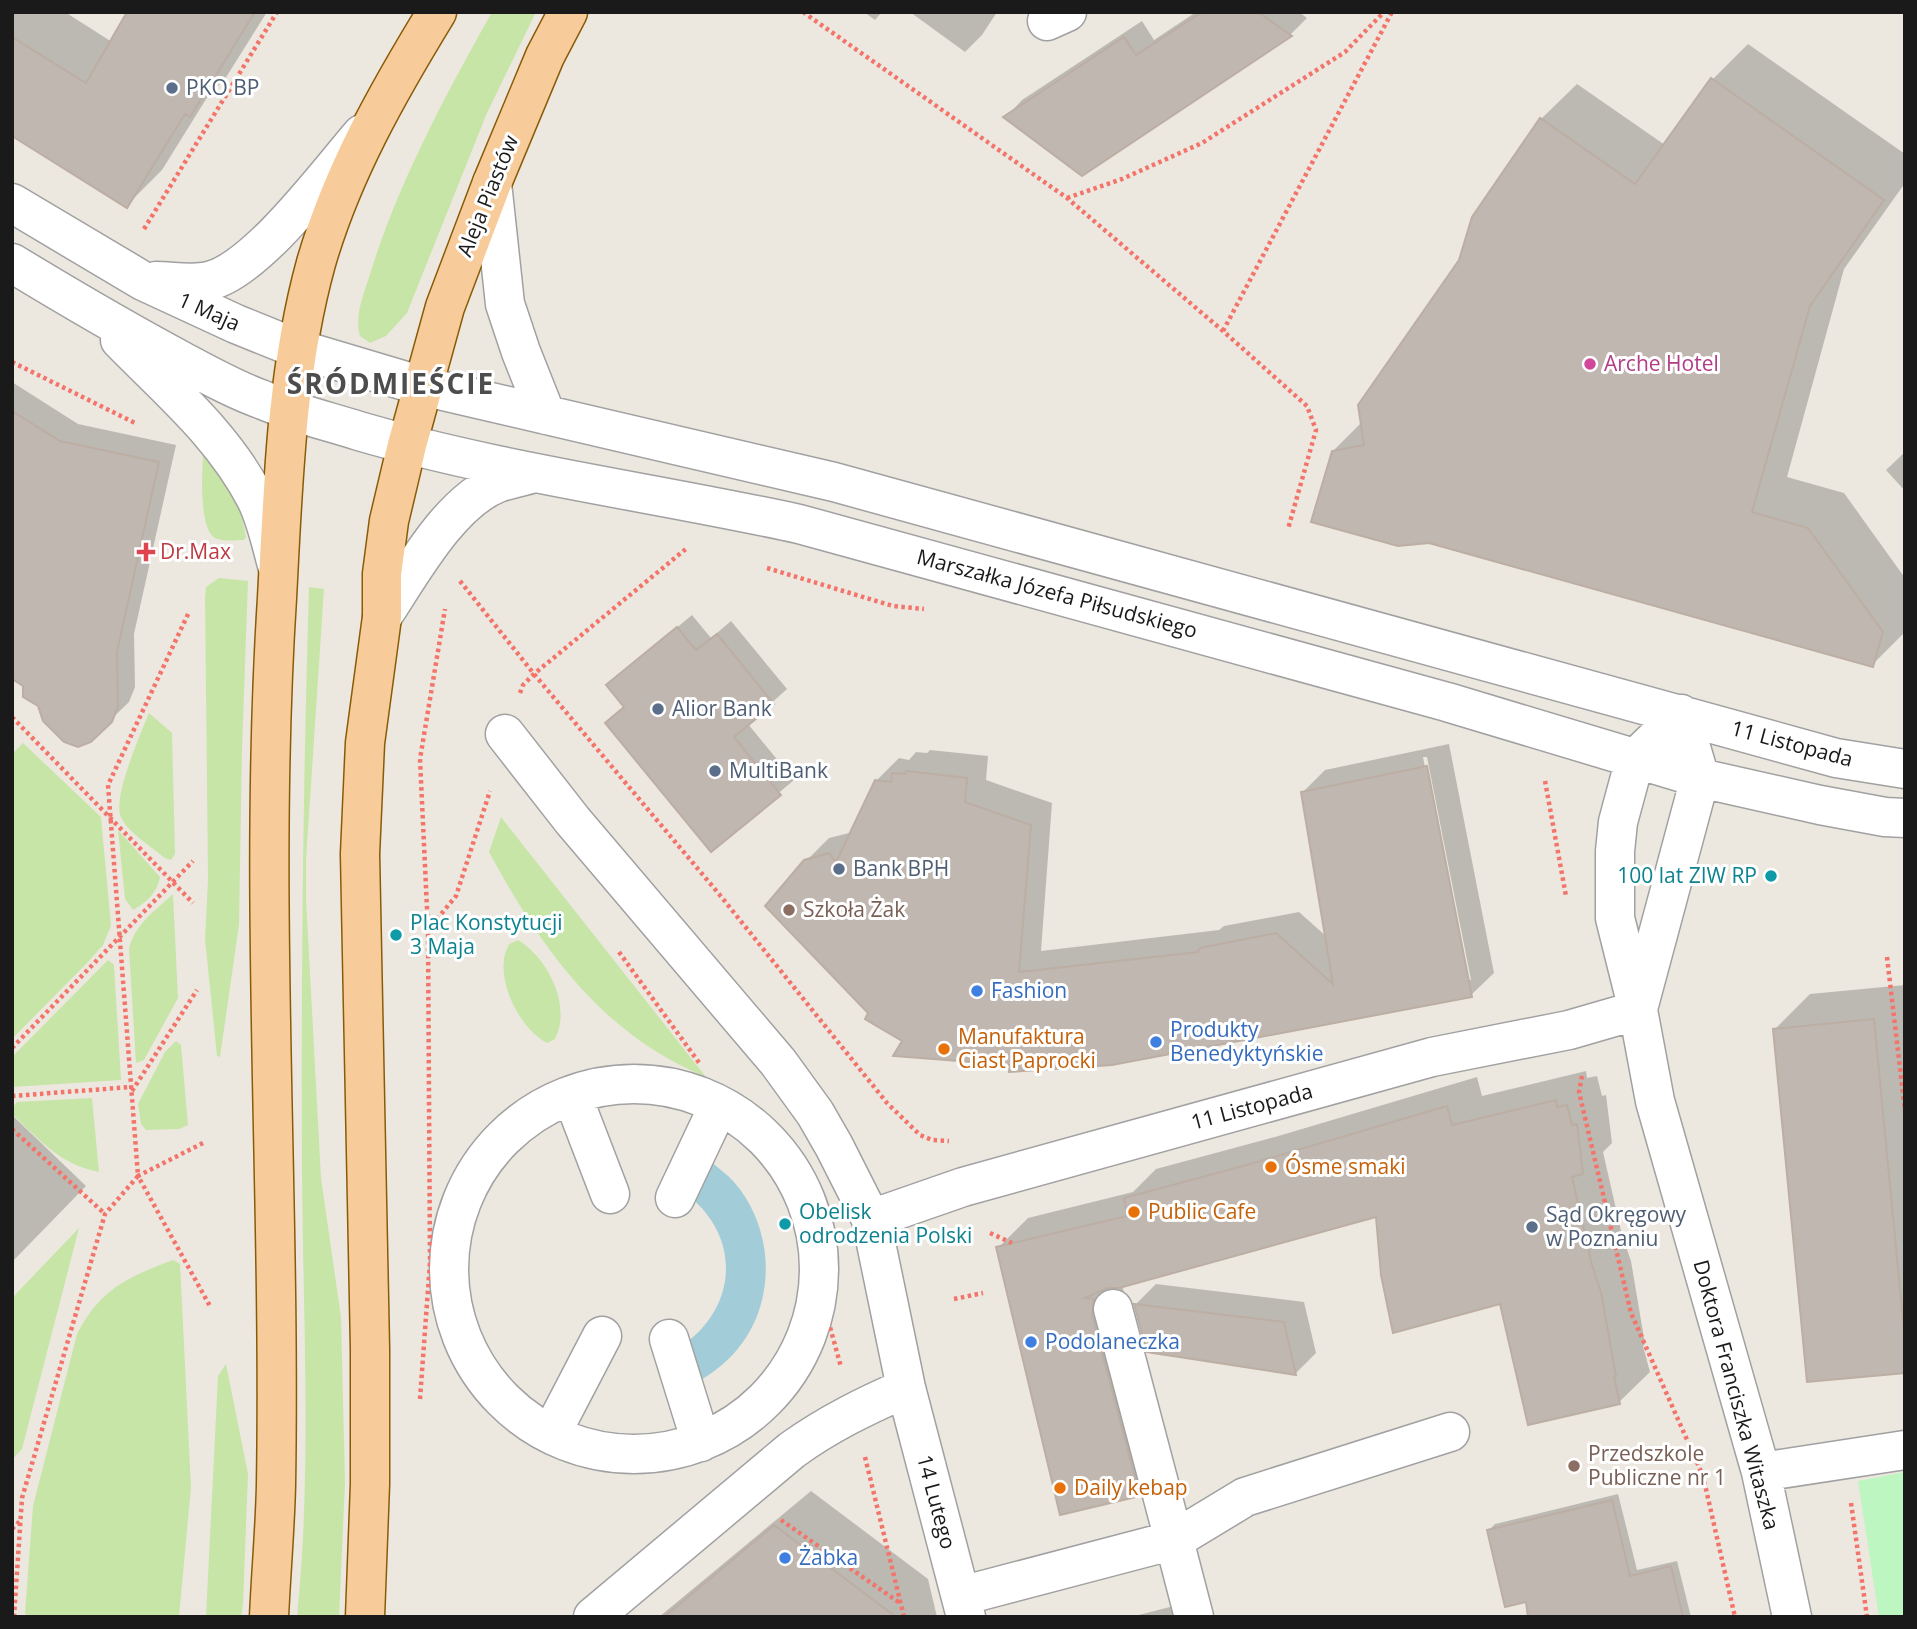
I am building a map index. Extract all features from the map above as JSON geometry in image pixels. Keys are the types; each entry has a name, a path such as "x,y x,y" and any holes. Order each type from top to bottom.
{"main road":[{"path":"269,1617 276,1488 270,856 273,649 284,466 298,349 316,264 328,228 352,166 374,120 437,12"},
{"name":"Aleja Piastów","path":"365,1617 370,1485 370,1349 360,854 365,743 382,617 382,574 389,521 407,444 446,307 492,183 545,56 568,12"}],"street":[{"path":"143,281 208,281 240,267 271,240 374,120"},
{"path":"492,183 505,304 546,415"},
{"name":"1 Maja","path":"12,203 143,281 236,324 298,349 422,386"},
{"path":"12,263 92,311 211,376 260,399 290,411 407,444"},
{"path":"92,311 231,456 261,510 278,570"},
{"path":"422,386 834,482 1681,714"},
{"name":"Marszałka Józefa Piłsudskiego","path":"407,444 534,473 713,505 799,524 1435,698 1700,778"},
{"path":"382,617 434,538 450,519 495,484 534,473"},
{"path":"1638,1010 1615,918 1618,822 1635,759 1681,714"},
{"path":"1638,1010 1700,778 1681,714"},
{"name":"11 Listopada","path":"1681,714 1836,758 1905,769"},
{"path":"505,734 573,821 778,1062 815,1113 871,1219 906,1388 823,1427 741,1491 593,1617"},
{"path":"1700,778 1820,805 1905,818"},
{"name":"11 Listopada","path":"871,1219 963,1187 1432,1058 1569,1030 1638,1010"},
{"name":"Doktora Franciszka Witaszka","path":"1638,1010 1655,1101 1761,1472 1792,1617"},
{"path":"654,1085 726,1101 777,1152 805,1198 816,1233 819,1269 814,1312 800,1353 771,1395 738,1423 701,1442 668,1451 634,1455 599,1451 551,1434 509,1406 477,1368 456,1321 449,1287 452,1234 469,1185 488,1155 526,1119 572,1095 605,1086 654,1085"},
{"path":"572,1095 610,1194"},
{"path":"675,1198 726,1101"},
{"path":"1113,1309 1194,1617"},
{"path":"551,1434 602,1336"},
{"path":"669,1339 701,1442"},
{"name":"14 Lutego","path":"906,1388 964,1606"},
{"path":"964,1606 1174,1541 1245,1497 1450,1432"},
{"path":"1761,1472 1905,1450"}],"path":[{"path":"139,236 277,12"},
{"path":"803,12 1067,198 1307,406 1316,430 1288,529"},
{"path":"1067,198 1122,179 1202,142 1345,52 1384,12"},
{"path":"1223,331 1392,12"},
{"path":"12,362 145,429"},
{"path":"678,541 691,545"},
{"path":"754,564 893,606 933,610"},
{"path":"456,575 534,674 719,894 887,1103 920,1135 932,1140 950,1141"},
{"path":"447,599 420,759 428,930 430,1262 449,1270"},
{"path":"190,612 108,785 138,1176 211,1308"},
{"path":"14,721 193,903"},
{"path":"1544,777 1566,896"},
{"path":"12,1048 193,861"},
{"path":"615,946 726,1101 777,1152"},
{"path":"1887,957 1905,1111"},
{"path":"132,1090 197,990"},
{"path":"1582,1074 1579,1092 1631,1313 1703,1476 1735,1617"},
{"path":"12,1096 132,1090"},
{"path":"12,1129 105,1214"},
{"path":"15,1616 22,1498 105,1214 138,1176 203,1143"},
{"path":"990,1233 1012,1243"},
{"path":"954,1299 983,1293"},
{"path":"1844,1459 1867,1617"},
{"path":"741,1491 901,1604"},
{"path":"12,1529 20,1520"}],"green space":[{"path":"492,12 536,12 487,113 407,313 386,336 370,343 360,336 359,312 382,239 424,140"},
{"path":"204,446 236,500 244,524 246,538 243,540 218,539 210,532 202,495"},
{"path":"219,578 248,581 239,925 220,1057 217,1056 205,939 208,880 205,597 206,587"},
{"path":"309,587 324,589 306,860 306,899 321,1178 341,1317 345,1483 339,1617 297,1617 302,1562 305,1451 302,1026"},
{"path":"149,713 172,733 175,854 171,860 128,828 119,808 129,765"},
{"path":"23,743 101,817 111,926 103,945 12,1039 12,754"},
{"path":"501,817 706,1077 669,1059 635,1037 605,1012 553,954 530,922 489,852"},
{"path":"118,830 160,877 151,896 133,910 125,899"},
{"path":"173,894 178,998 144,1060 136,1063 129,949 141,925"},
{"path":"518,940 539,958 559,998 560,1026 555,1039 547,1043 529,1029 509,996 504,958 509,944"},
{"path":"108,960 114,965 121,1080 12,1087 12,1057"},
{"path":"176,1041 181,1045 188,1125 179,1129 146,1130 141,1124 138,1104 165,1052"},
{"path":"92,1098 99,1172 61,1157 12,1114 17,1102"},
{"path":"79,1228 22,1449 12,1460 12,1298"},
{"path":"173,1260 180,1264 191,1487 179,1617 28,1617 25,1613 33,1506 77,1334 95,1306 117,1286 142,1272"},
{"path":"226,1364 248,1474 243,1604 241,1617 206,1617 218,1376"},
{"path":"1905,1472 1905,1617 1879,1617 1858,1481"}],"water":[{"path":"710,1161 731,1179 748,1201 757,1222 766,1266 759,1311 749,1332 727,1360 698,1382 683,1345 701,1329 714,1312 722,1293 726,1272 718,1232 707,1214 690,1197"}],"building":[{"path":"127,12 255,12 190,117 185,114 127,208 12,136 12,37 86,83"},
{"path":"1202,12 1258,12 1292,36 1082,176 1003,117 1124,37 1136,55"},
{"name":"Arche Hotel","path":"1711,78 1884,200 1810,306 1752,512 1808,528 1883,632 1873,667 1429,543 1398,546 1311,522 1332,451 1364,445 1358,405 1459,260 1472,217 1540,118 1635,184"},
{"path":"12,411 60,441 159,462 117,652 118,706 112,722 91,742 78,747 64,742 43,721 38,706 23,697 23,686 12,679"},
{"path":"677,627 696,650 717,634 774,704 734,737 781,795 711,852 605,723 624,707 606,685"},
{"path":"1427,766 1472,997 1112,1065 1009,1072 1010,1065 893,1056 902,1041 865,1019 868,1013 765,906 804,860 829,853 836,862 875,780 891,782 892,773 905,774 907,771 967,778 965,802 1031,825 1019,972 1198,952 1200,948 1276,933 1333,984 1301,792"},
{"path":"1874,1019 1905,1341 1905,1373 1807,1382 1773,1029"},
{"path":"1556,1100 1557,1107 1567,1105 1572,1125 1577,1124 1583,1174 1572,1177 1592,1265 1601,1292 1620,1404 1528,1425 1500,1304 1393,1333 1381,1275 1376,1217 1119,1288 1107,1288 1085,1298 1094,1299 1092,1315 1140,1496 1060,1515 996,1247 1127,1216 1124,1198 1447,1106 1452,1125"},
{"path":"1134,1304 1284,1322 1296,1375 1147,1352"},
{"path":"1612,1500 1630,1576 1671,1566 1683,1617 1528,1617 1526,1602 1505,1607 1487,1530"},
{"path":"774,1525 896,1617 664,1617"}],"place":[{"name":"PKO BP","path":"172,88"},
{"name":"Arche Hotel","path":"1590,364"},
{"name":"Dr.Max","path":"146,552"},
{"name":"Alior Bank","path":"658,709"},
{"name":"MultiBank","path":"715,771"},
{"name":"Bank BPH","path":"839,869"},
{"name":"100 lat ZIW RP","path":"1771,876"},
{"name":"Szkoła Żak","path":"789,910"},
{"name":"Plac Konstytucji 3 Maja","path":"396,935"},
{"name":"Fashion","path":"977,991"},
{"name":"Produkty Benedyktyńskie","path":"1156,1042"},
{"name":"Manufaktura Ciast Paprocki","path":"944,1049"},
{"name":"Ósme smaki","path":"1271,1167"},
{"name":"Public Cafe","path":"1134,1212"},
{"name":"Obelisk odrodzenia Polski","path":"785,1224"},
{"name":"Sąd Okręgowy w Poznaniu","path":"1532,1227"},
{"name":"Podolaneczka","path":"1031,1342"},
{"name":"Przedszkole Publiczne nr 1","path":"1574,1466"},
{"name":"Daily kebap","path":"1060,1488"},
{"name":"Żabka","path":"785,1558"}],"district":[{"name":"ŚRÓDMIEŚCIE","path":"391,384"}]}
